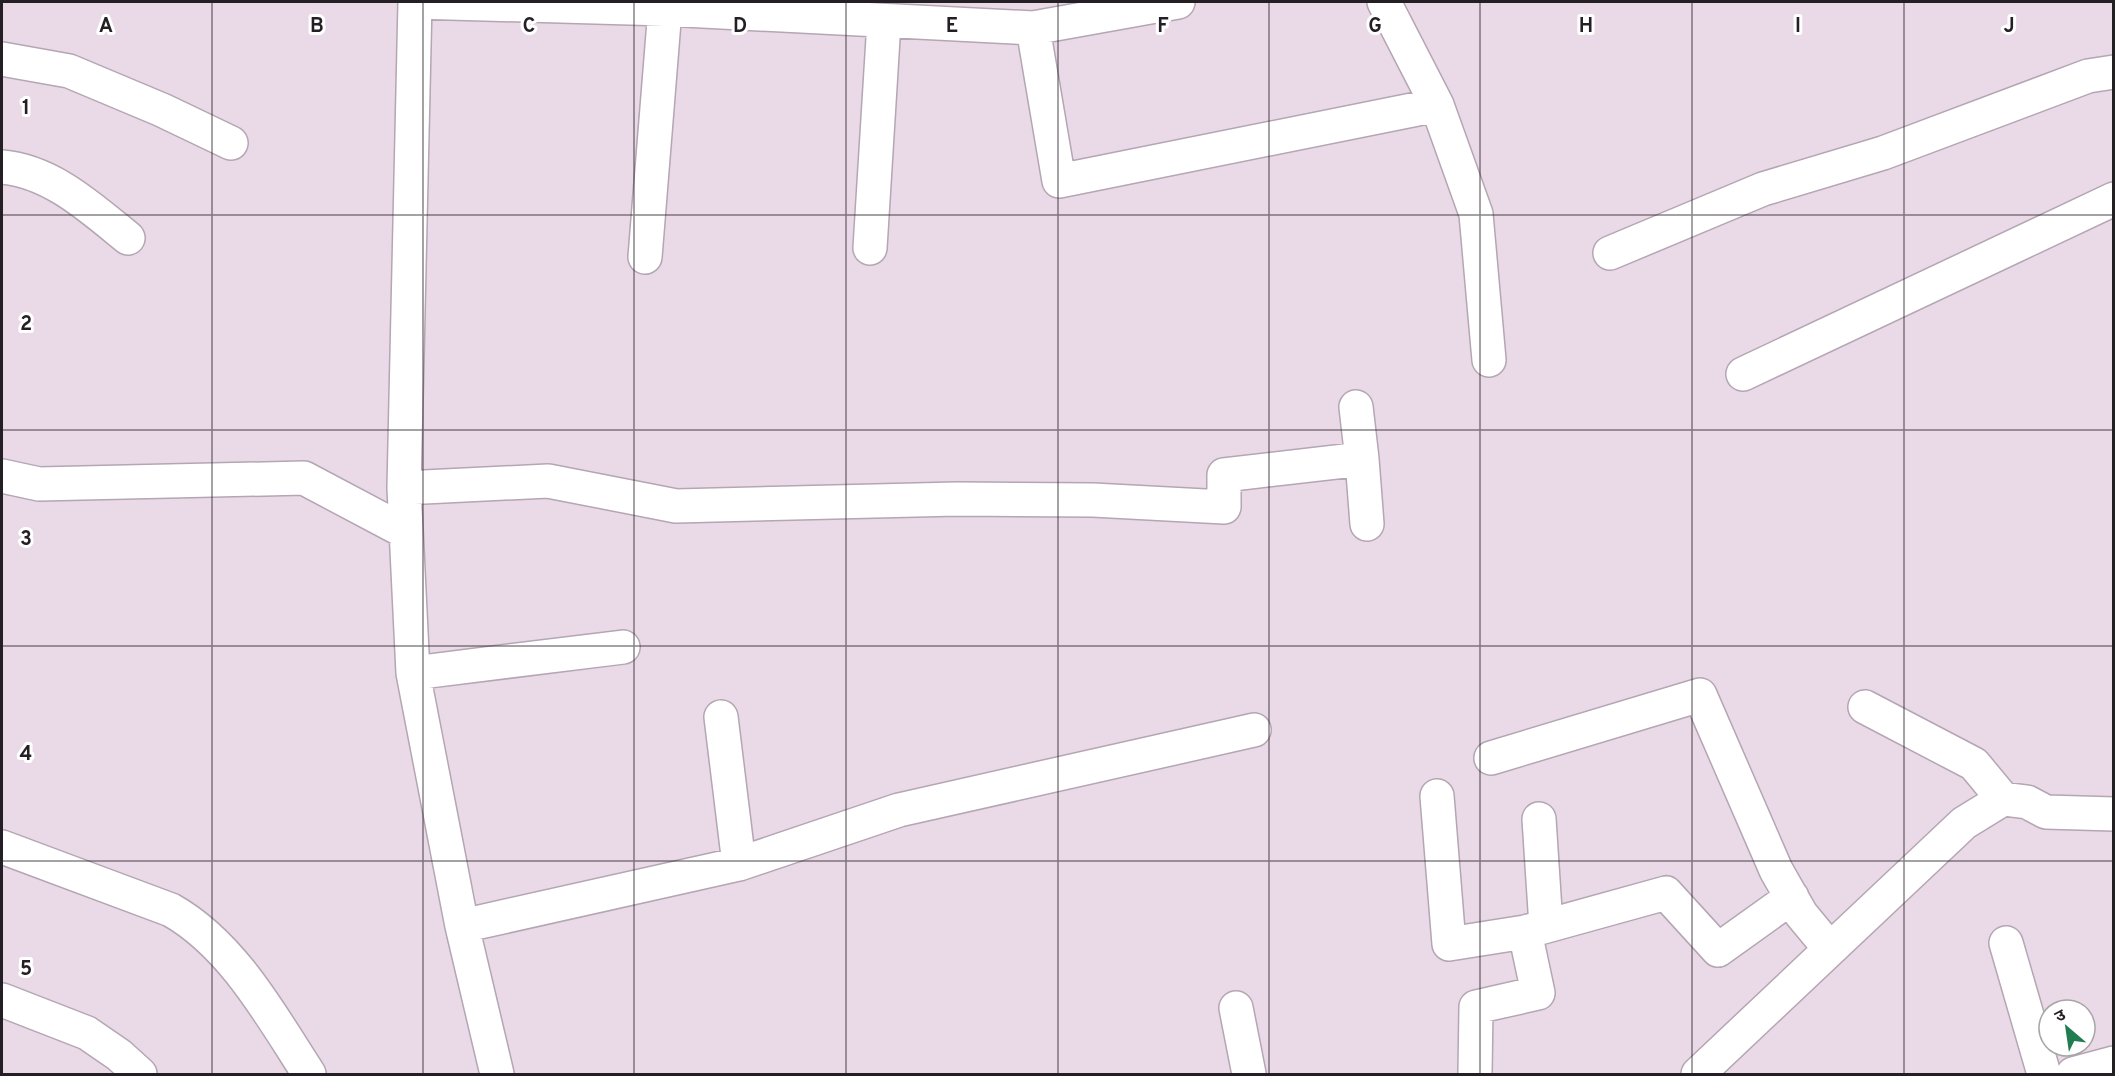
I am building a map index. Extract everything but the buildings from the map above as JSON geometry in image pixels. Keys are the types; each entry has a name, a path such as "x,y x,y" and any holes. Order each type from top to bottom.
{"street":[{"path":"496,1074 462,926 413,673 404,488 415,2 665,9 1033,28 1178,2"},
{"path":"1384,2 1437,105 1476,214 1489,360"},
{"path":"645,257 665,9"},
{"path":"870,248 885,22"},
{"path":"1033,28 1059,181 1437,105"},
{"path":"2,58 69,70 231,143"},
{"path":"1610,253 1762,189 1883,153 2088,76 2114,72"},
{"path":"2,167 15,168 73,193 128,238"},
{"path":"1743,374 2114,199"},
{"path":"1356,407 1367,524"},
{"path":"404,488 548,481 676,506 957,499 1093,500 1224,507 1224,475 1362,459"},
{"path":"2,476 39,484 304,478 405,531"},
{"path":"413,673 623,647"},
{"path":"1491,758 1700,695 1761,839 1801,914 1830,950"},
{"path":"1865,707 1974,764 2003,800"},
{"path":"721,717 739,864"},
{"path":"462,926 739,864 898,810 1254,730"},
{"path":"1437,796 1449,944 1535,929 1666,893 1718,950 1792,897"},
{"path":"1698,1074 1964,824 2003,800 2027,801 2046,812 2114,814"},
{"path":"1475,1074 1476,1007 1538,993 1535,929 1539,819"},
{"path":"2,847 171,910 191,921 229,961 264,1005 309,1074"},
{"path":"2006,943 2044,1074"},
{"path":"2,1000 87,1033 119,1055 140,1074"},
{"path":"1236,1008 1250,1074"},
{"path":"2073,1074 2114,1063"}]}
